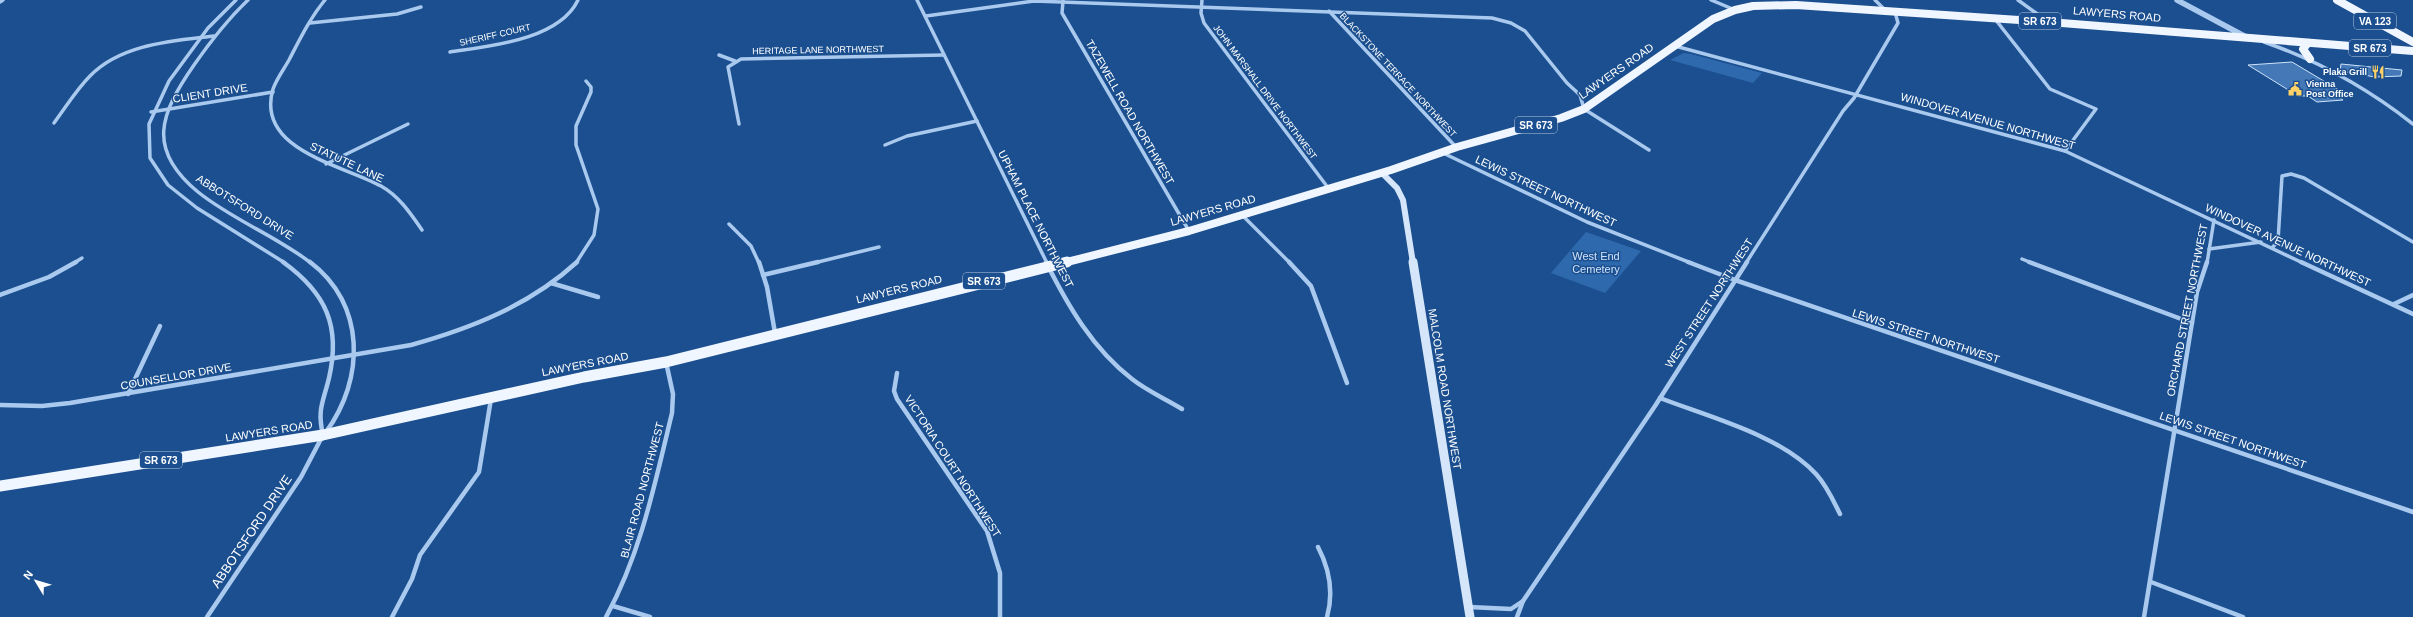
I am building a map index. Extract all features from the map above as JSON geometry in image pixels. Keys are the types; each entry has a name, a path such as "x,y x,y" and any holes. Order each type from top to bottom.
{"main road":[{"name":"VA 123","path":"2337,0 2413,42"},
{"name":"LAWYERS ROAD","path":"0,486 323,435 492,397 666,362 1048,265 1189,231 1382,173 1457,147 1584,110 1713,19 1735,10 1776,4 2049,22 2413,51"},
{"path":"2308,43 2303,49 2310,59"},
{"name":"MALCOLM ROAD NORTHWEST","path":"1382,173 1397,188 1403,200 1470,617"}],"street":[{"path":"236,0 218,15 158,96 151,112 146,141 148,155 157,175 177,195 294,268 315,289 331,319 334,358 318,416 323,435"},
{"name":"ABBOTSFORD DRIVE","path":"207,617 301,478 323,435 340,414 350,384 355,354 353,331 341,296 315,266 297,252 201,194 180,176 165,150 162,129 168,109 177,90 214,36 235,12 248,0"},
{"name":"STATUTE LANE","path":"325,0 310,23 273,92 273,115 285,136 297,147 326,164 382,187 404,206 422,230"},
{"name":"SHERIFF COURT","path":"450,52 519,38 546,29 572,12 578,0"},
{"name":"UPHAM PLACE NORTHWEST","path":"918,0 1048,265 1082,327 1095,345 1132,380 1182,409"},
{"name":"JOHN MARSHALL DRIVE NORTHWEST","path":"1202,0 1200,12 1204,23 1330,189"},
{"path":"1711,0 1735,10"},
{"path":"1875,0 1887,11"},
{"path":"2018,0 2049,22"},
{"path":"2177,0 2248,38 2310,59 2365,88 2413,124"},
{"path":"926,16 1018,2 1063,1 1475,17 1511,23 1525,31 1567,83 1580,96 1584,110 1649,150"},
{"name":"TAZEWELL ROAD NORTHWEST","path":"1063,1 1062,13 1189,231"},
{"path":"310,23 397,14 421,7"},
{"name":"BLACKSTONE TERRACE NORTHWEST","path":"1329,11 1457,147"},
{"name":"WEST STREET NORTHWEST","path":"1517,617 1523,601 1660,398 1856,94 1898,23 1895,12"},
{"path":"1994,18 2050,89 2096,110 2065,151"},
{"path":"54,123 90,75 108,63 146,48 214,36"},
{"name":"WINDOVER AVENUE NORTHWEST","path":"1675,46 2065,151 2413,314"},
{"path":"719,55 735,61 728,67 728,71 739,124"},
{"name":"HERITAGE LANE NORTHWEST","path":"735,61 748,58 768,57 944,55"},
{"name":"COUNSELLOR DRIVE","path":"0,405 42,406 128,394 411,345 458,332 514,307 551,283 570,267 589,245 598,219 596,200 576,154 574,142 577,119 591,92 591,87 586,81"},
{"name":"CLIENT DRIVE","path":"151,112 273,92"},
{"path":"885,145 907,136 977,121"},
{"path":"326,164 408,124"},
{"name":"LEWIS STREET NORTHWEST","path":"1442,152 1587,222 1735,280 2175,429 2413,512"},
{"path":"2272,248 2278,241 2282,176 2291,174 2304,178 2413,242"},
{"path":"1242,215 1302,274 1311,286 1347,384"},
{"name":"ORCHARD STREET NORTHWEST","path":"2144,617 2151,582 2197,292 2207,262 2214,220"},
{"path":"729,224 747,238 753,247 763,275 775,334"},
{"path":"2209,249 2262,242"},
{"path":"763,275 879,248"},
{"path":"0,295 49,277 82,258"},
{"path":"2022,259 2192,323"},
{"path":"551,283 598,297"},
{"path":"2394,304 2413,296"},
{"path":"128,394 160,326"},
{"name":"BLAIR ROAD NORTHWEST","path":"606,617 627,578 637,551 672,413 672,394 666,362"},
{"name":"VICTORIA COURT NORTHWEST","path":"897,373 894,391 897,399 987,531 997,553 1002,572 1000,617"},
{"path":"392,617 412,579 420,555 479,472 492,397"},
{"path":"1660,398 1761,438 1797,458 1822,481 1840,514"},
{"path":"1318,546 1326,560 1331,578 1327,617"},
{"path":"2151,582 2243,617"},
{"path":"1469,607 1512,609 1523,601"},
{"path":"613,606 650,617"}],"green space":[{"path":"1684,53 1762,73 1753,83 1670,60"},
{"name":"West End Cemetery","path":"1586,232 1641,251 1605,293 1551,273"}],"building":[{"name":"Vienna Post Office","path":"2292,62 2344,93 2335,94 2343,100 2317,102 2308,96 2298,96 2248,65"},
{"path":"2341,64 2402,70 2401,76 2375,77 2340,71"}],"place":[{"name":"Plaka Grill","path":"2378,72"},
{"name":"Vienna Post Office","path":"2295,89"}]}
